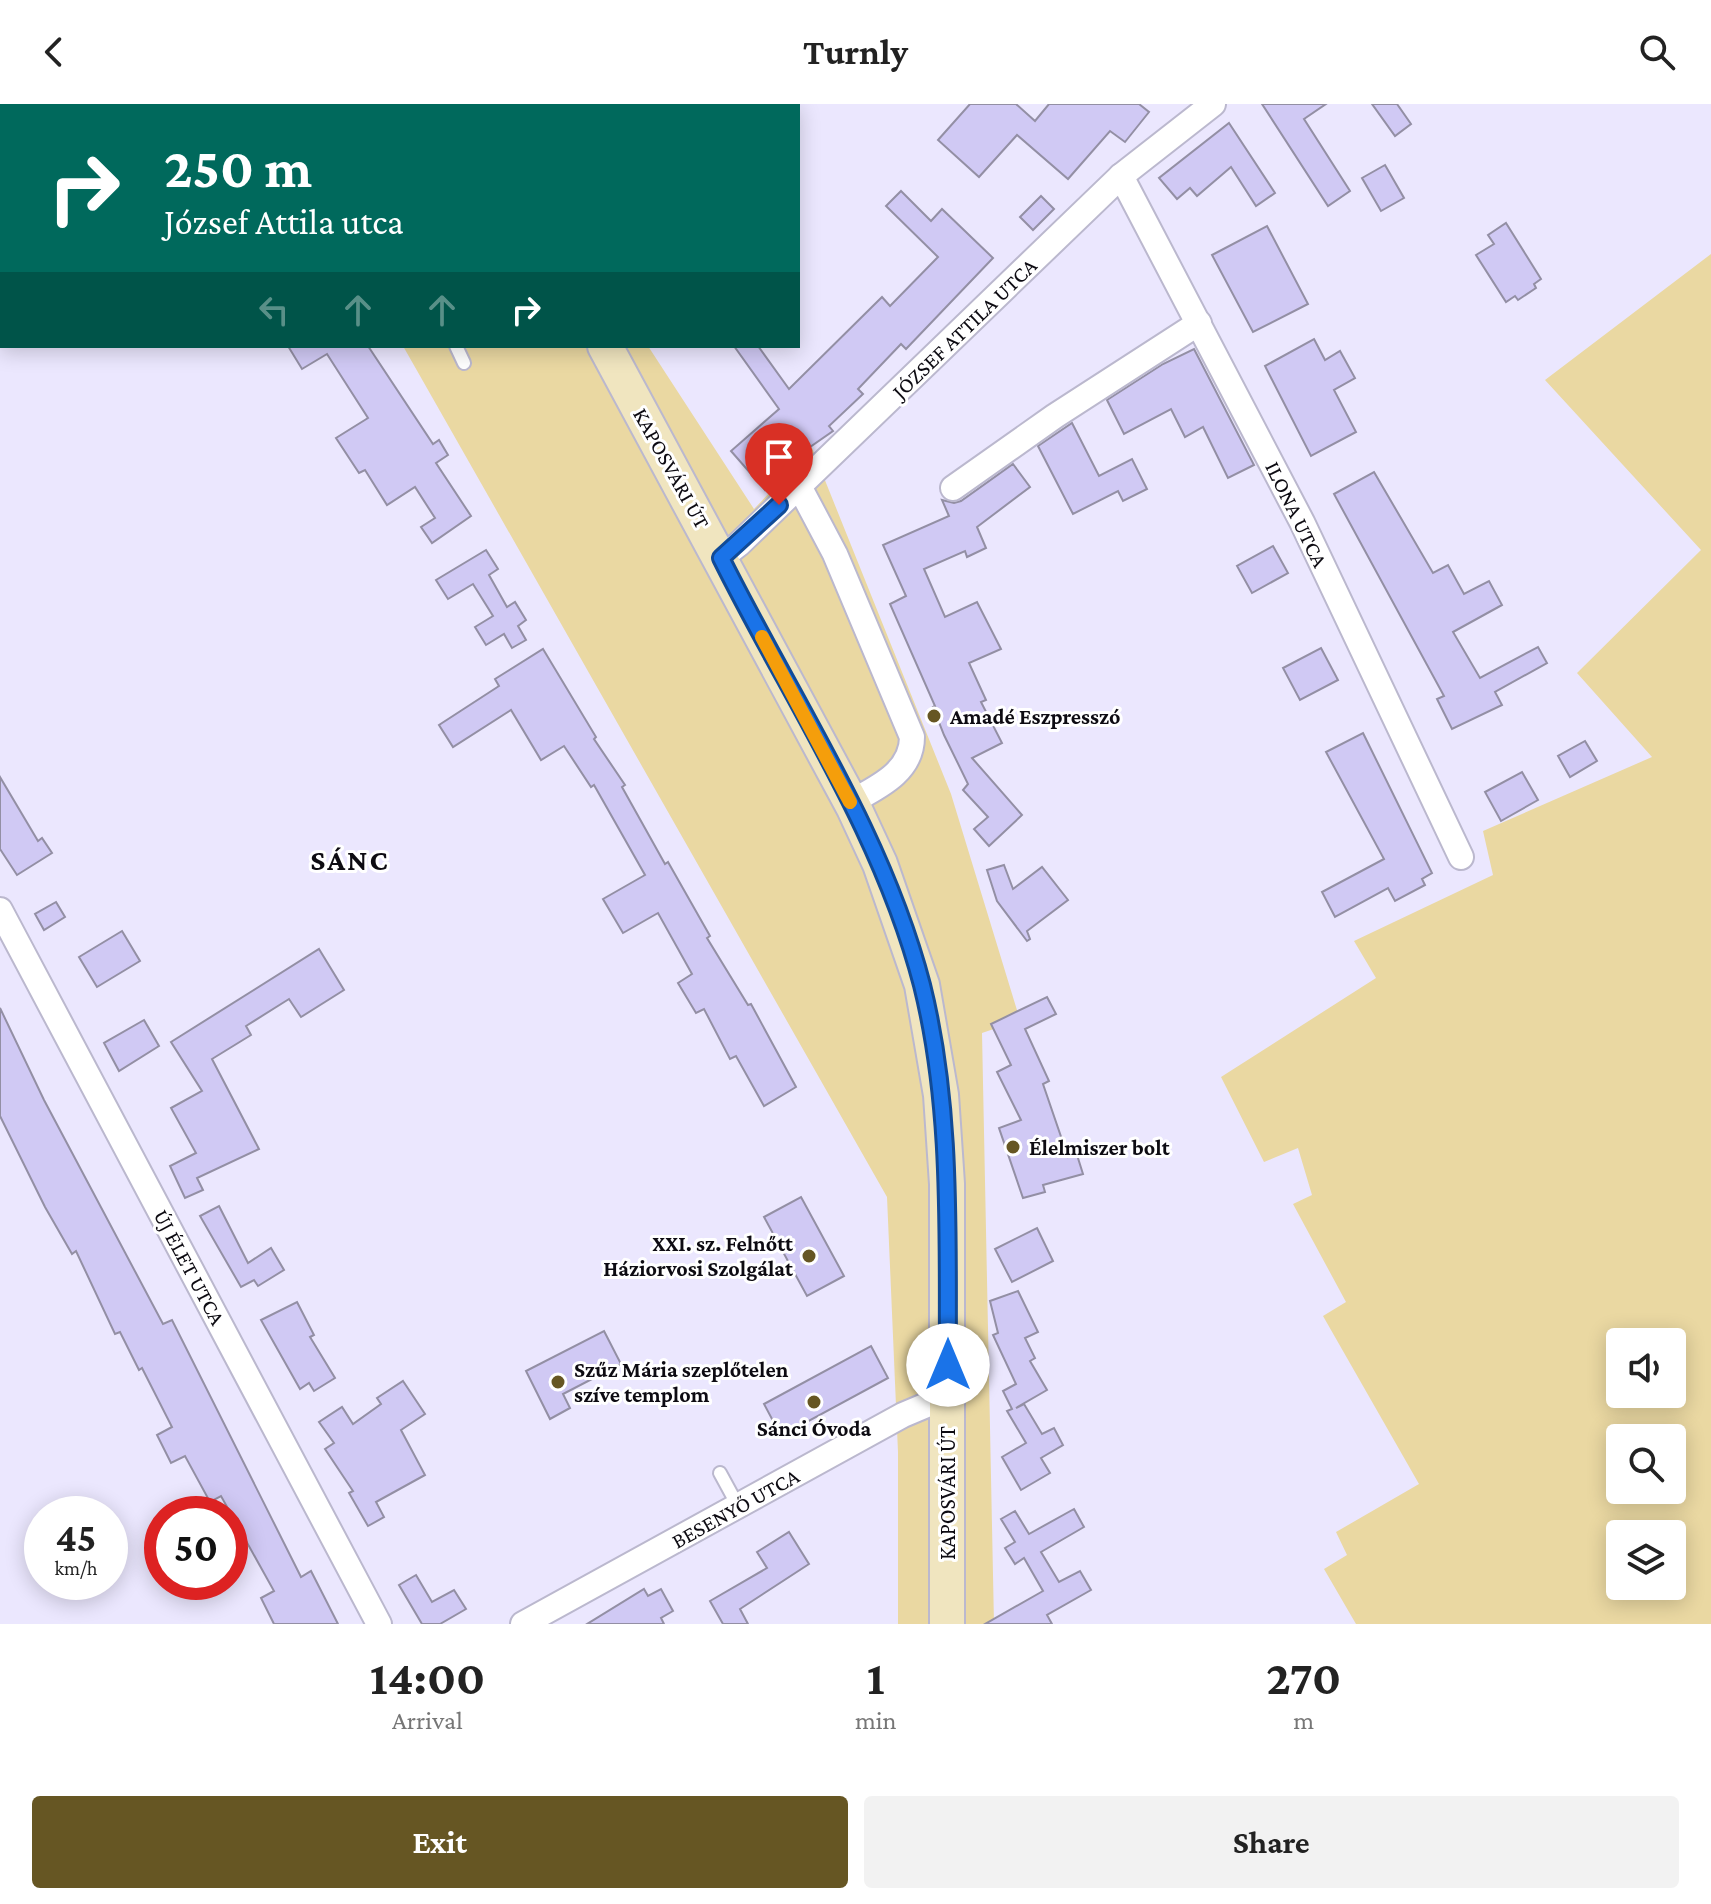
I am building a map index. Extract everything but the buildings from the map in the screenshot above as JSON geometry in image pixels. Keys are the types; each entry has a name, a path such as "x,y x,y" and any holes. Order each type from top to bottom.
{"main road":[{"name":"KAPOSVÁRI ÚT","path":"606,348 851,802 898,910 922,985 936,1058 947,1184 947,1624"}],"street":[{"name":"JÓZSEF ATTILA UTCA","path":"721,558 1121,176 1213,104"},
{"name":"ILONA UTCA","path":"1121,176 1302,522 1461,857"},
{"path":"953,488 1055,416 1199,323"},
{"path":"799,486 835,554 912,737 909,759 899,770 851,802"},
{"name":"ÚJ ÉLET UTCA","path":"0,910 379,1624"},
{"name":"BESENYŐ UTCA","path":"523,1624 903,1415 948,1396"}],"lane":[{"path":"457,348 464,363"},
{"path":"720,1473 738,1506"}],"shaded area":[{"path":"1711,254 1711,1624 1356,1624 1324,1569 1347,1555 1336,1532 1419,1484 1323,1316 1346,1302 1293,1204 1312,1195 1298,1148 1264,1162 1221,1077 1376,978 1354,941 1493,875 1483,831 1652,757 1577,673 1701,550 1545,380"},
{"path":"404,348 649,348 754,509 812,448 951,794 1020,1020 982,1033 994,1624 898,1624 898,1452 887,1197"}],"slow traffic":[{"path":"762,637 850,802"}],"place":[{"name":"Amadé Eszpresszó","path":"934,716"},
{"name":"Élelmiszer bolt","path":"1013,1147"},
{"name":"XXI. sz. Felnőtt Háziorvosi Szolgálat","path":"809,1256"},
{"name":"Szűz Mária szeplőtelen szíve templom","path":"558,1382"},
{"name":"Sánci Óvoda","path":"814,1402"}],"district":[{"name":"SÁNC","path":"350,860"}],"route":[{"path":"779,505 721,558 868,836 898,910 922,985 941,1095 947,1184 948,1365"}]}
